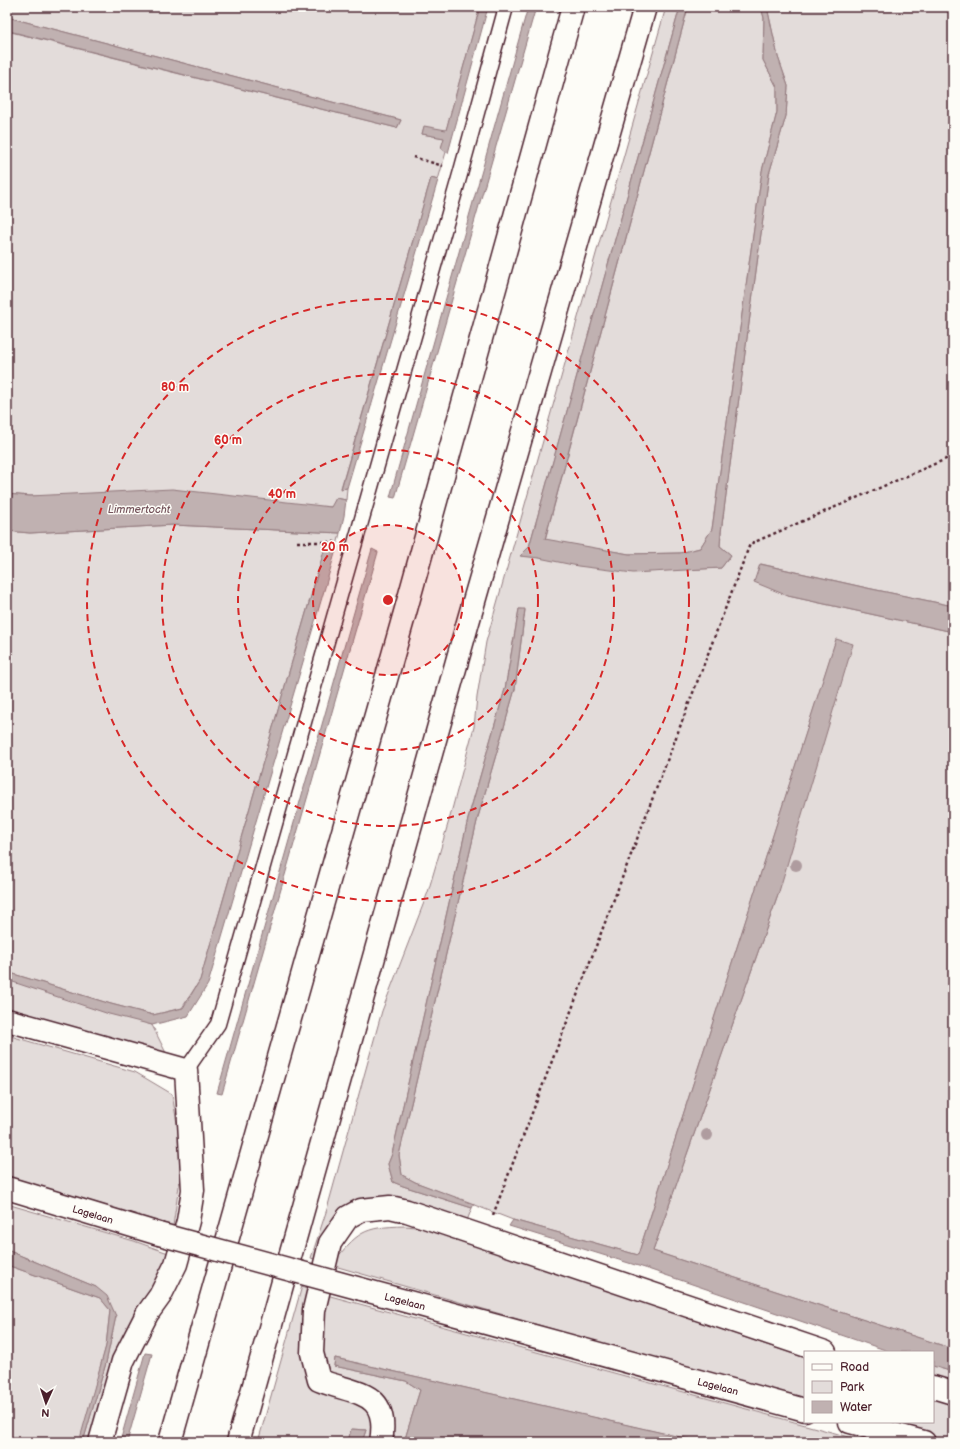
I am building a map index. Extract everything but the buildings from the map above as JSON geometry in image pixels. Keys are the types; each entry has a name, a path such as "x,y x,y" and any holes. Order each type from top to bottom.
{"main road":[{"path":"170,1442 406,609 573,7"},
{"path":"238,1442 468,622 645,7"},
{"path":"7,1020 186,1070 193,1190 188,1221 176,1264 160,1296 147,1314 123,1361 100,1442"},
{"name":"Lagelaan","path":"7,1188 159,1234 804,1410"},
{"path":"381,1442 383,1427 382,1416 373,1401 361,1393 319,1380 312,1353 314,1310 330,1243 348,1217 361,1210 390,1207 407,1211 822,1351"},
{"path":"934,1387 953,1393"},
{"path":"854,1423 924,1442"}],"lane":[{"path":"186,1070 218,1024 506,7"}],"path":[{"path":"412,157 437,165 461,170"},
{"path":"485,1237 750,544 953,456"},
{"path":"297,542 354,542"}],"green space":[{"path":"7,7 480,7 446,131 424,127 422,134 445,138 441,148 446,152 438,180 431,178 341,488 347,488 346,500 336,498 332,507 7,494 7,31 397,128 401,120 7,17"},
{"path":"666,7 680,7 529,547 521,556 698,569 721,568 731,555 720,546 721,532 769,174 786,116 788,86 778,57 767,7 953,7 953,606 761,564 788,596 953,632 953,1349 653,1251 778,895 836,640 638,1255 513,1220 415,1182 402,1175 399,1155 478,817 515,689 525,610 519,609 505,689 469,815 392,1154 388,1164 393,1182 472,1208 466,1223 359,1205 320,1261 311,1258 327,1209 382,1011 428,892 450,817 474,727 477,697 486,642"},
{"path":"688,7 761,7 764,18 763,60 777,87 777,112 762,171 712,529 700,548 680,553 629,554 545,540"},
{"path":"173,525 340,533 336,550 324,551 200,980 182,1008 153,1015 111,1004 7,972 7,531 30,533"},
{"path":"7,978 152,1025 167,1055 7,1011"},
{"path":"7,1035 135,1072 172,1094 183,1159 173,1226 7,1176"},
{"path":"7,1204 134,1241 174,1255 95,1442 83,1442 106,1363 116,1316 96,1287 7,1250"},
{"path":"405,1226 426,1228 804,1358 804,1402 331,1265 355,1238 370,1230"},
{"path":"7,1265 100,1298 110,1310 106,1346 80,1442 7,1442"},
{"path":"302,1286 312,1291 868,1442 701,1442 335,1358 334,1366 406,1381 420,1390 404,1442 362,1442 366,1430 351,1429 348,1442 258,1442"},
{"path":"934,1366 953,1372 953,1387 934,1382"},
{"path":"934,1397 953,1403 953,1442 942,1442 876,1423 934,1423"}],"water":[{"path":"480,7 488,7 448,153 441,148 444,138 422,134 424,126 446,130"},
{"path":"528,7 536,7 395,498 390,497"},
{"path":"680,7 688,7 545,539 629,554 680,553 700,548 712,529 762,171 777,112 777,87 763,60 764,18 761,7 767,7 778,57 788,86 786,116 769,174 721,532 720,546 731,555 721,568 633,573 578,566 539,558 520,556 529,547"},
{"path":"7,17 401,120 397,128 7,31"},
{"path":"431,178 438,180 347,488 341,489"},
{"name":"Limmertocht","path":"172,489 331,507 336,498 346,500 340,533 173,525 30,533 7,531 7,494 30,496"},
{"path":"372,549 378,552 222,1094 217,1093"},
{"path":"336,550 208,984 188,1016 152,1025 109,1014 7,980 7,972 111,1004 153,1015 183,1008 200,980 324,551"},
{"path":"760,564 953,606 953,632 788,596 754,582"},
{"path":"519,609 525,609 515,689 478,817 399,1155 402,1175 415,1182 474,1204 472,1208 393,1182 388,1164 392,1154 469,815 505,689"},
{"path":"836,639 853,644 778,895 653,1251 953,1349 953,1372 934,1366 934,1351 888,1351 645,1268 509,1226 513,1220 638,1255"},
{"path":"7,1250 96,1287 107,1296 116,1316 106,1363 83,1442 79,1442 106,1346 110,1310 100,1298 7,1265"},
{"path":"145,1353 152,1354 127,1442 120,1442"},
{"path":"335,1358 701,1442 404,1442 420,1390 406,1381 334,1366"},
{"path":"351,1429 366,1430 362,1442 348,1442"}]}
